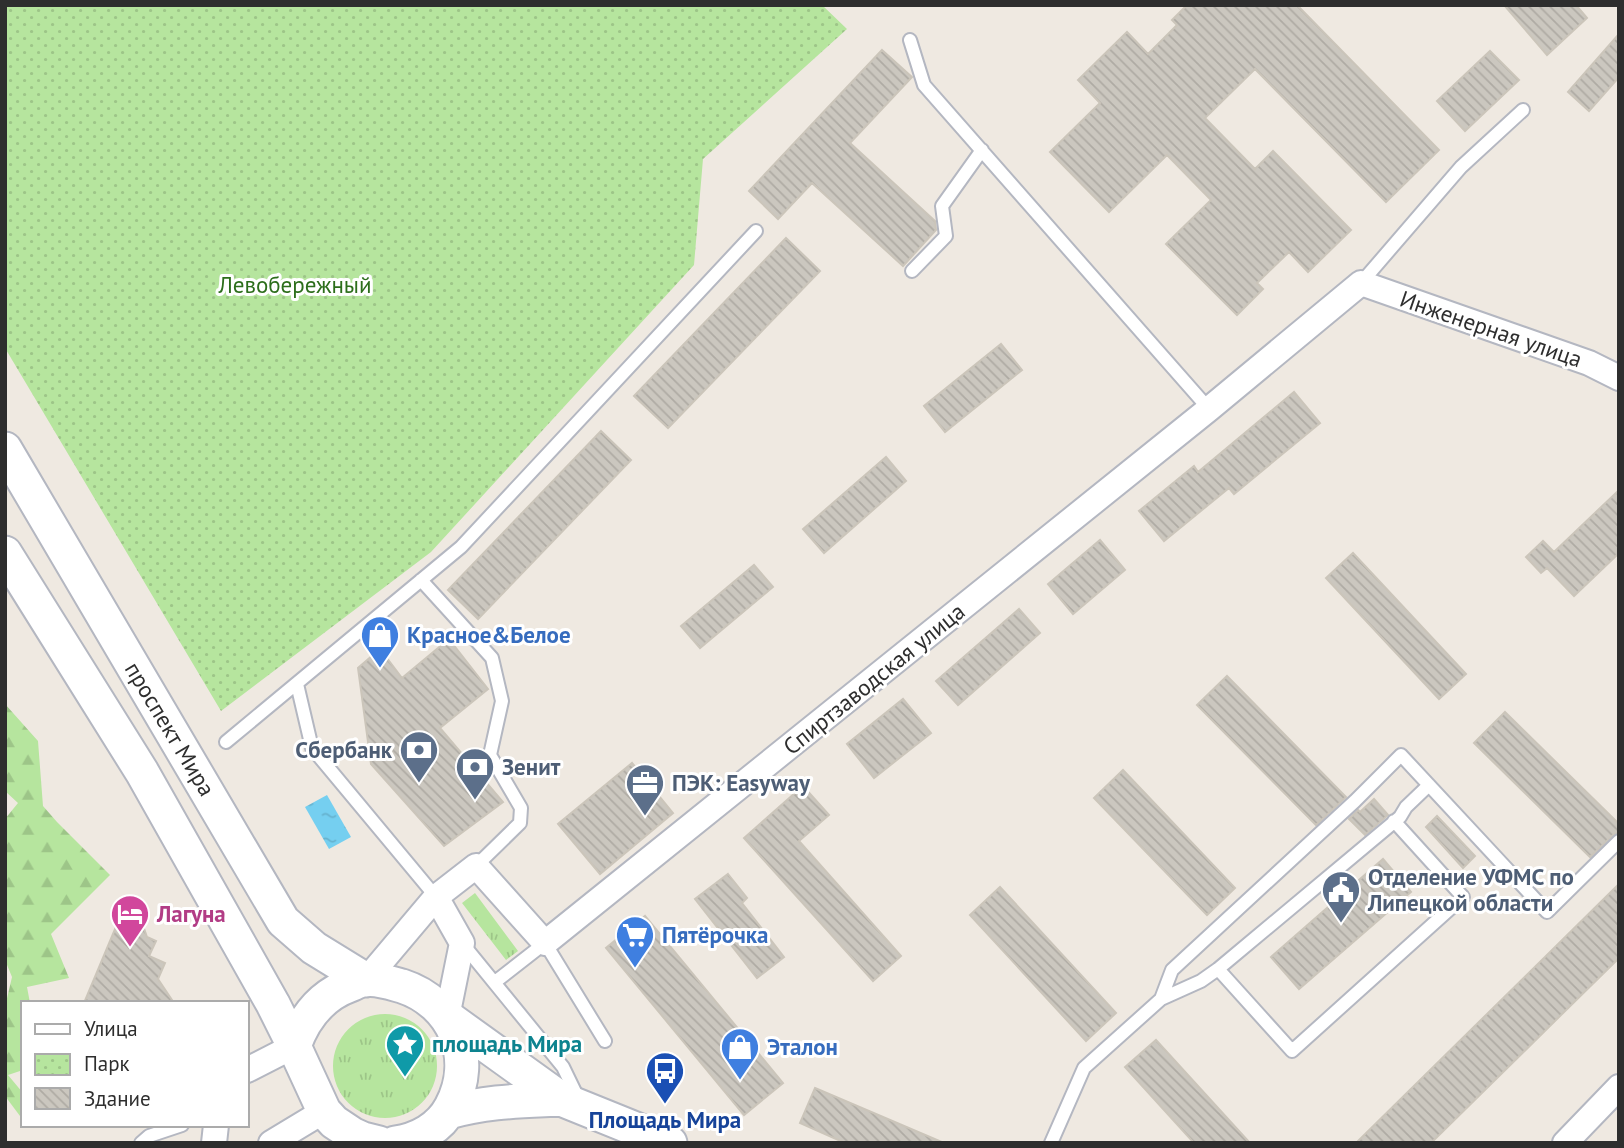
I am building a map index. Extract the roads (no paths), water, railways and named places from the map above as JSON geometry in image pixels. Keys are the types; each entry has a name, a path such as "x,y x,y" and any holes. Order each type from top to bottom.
{"main road":[{"name":"проспект Мира","path":"5,449 284,921 314,948 366,980"},
{"name":"проспект Мира","path":"5,553 142,772 294,1046"},
{"path":"334,1143 324,1111 294,1046 300,1031 318,1005 345,987 366,980 411,989 572,1104 670,1143"},
{"path":"436,1128 459,1090 461,1065 458,1042 447,1017"},
{"path":"395,1143 410,1140 436,1128 474,1105 572,1104"},
{"path":"324,1111 334,1122 352,1134 380,1143"}],"street":[{"name":"Инженерная улица","path":"1361,283 1589,363 1619,378"},
{"name":"Спиртзаводская улица","path":"545,943 1209,409 1361,283"},
{"path":"366,980 436,897 476,866 545,943"},
{"path":"436,897 462,943 447,1017"},
{"path":"248,1069 294,1046"},
{"path":"1565,1143 1619,1087"},
{"path":"271,1143 324,1111"}],"lane":[{"path":"910,40 924,85 1209,409"},
{"path":"1361,283 1461,167 1523,110"},
{"path":"912,271 946,236 942,206 982,150"},
{"path":"226,742 461,548 756,231"},
{"path":"421,580 492,658 502,701 490,755 521,808 520,823 476,866"},
{"path":"297,684 312,748 436,897"},
{"path":"1161,999 1172,970 1401,755 1547,912 1619,841"},
{"path":"1051,1143 1084,1068 1161,999 1201,981 1218,969 1400,817 1406,807 1429,785"},
{"path":"1218,969 1292,1051 1463,897 1394,821"},
{"path":"462,943 562,1068 572,1104"},
{"path":"495,982 545,943 605,1041"},
{"path":"141,1143 149,1136 176,1127"}],"water":[{"path":"327,795 351,837 329,849 305,807"}],"place":[{"name":"Красное&Белое","path":"380,669"},
{"name":"Сбербанк","path":"419,784"},
{"name":"Зенит","path":"475,801"},
{"name":"ПЭК: Easyway","path":"645,817"},
{"name":"Отделение УФМС по Липецкой области","path":"1341,924"},
{"name":"Лагуна","path":"130,948"},
{"name":"Пятёрочка","path":"635,969"},
{"name":"площадь Мира","path":"405,1078"},
{"name":"Эталон","path":"740,1081"},
{"name":"Площадь Мира","path":"665,1105"}],"park label":[{"name":"Левобережный","path":"295,285"}]}
